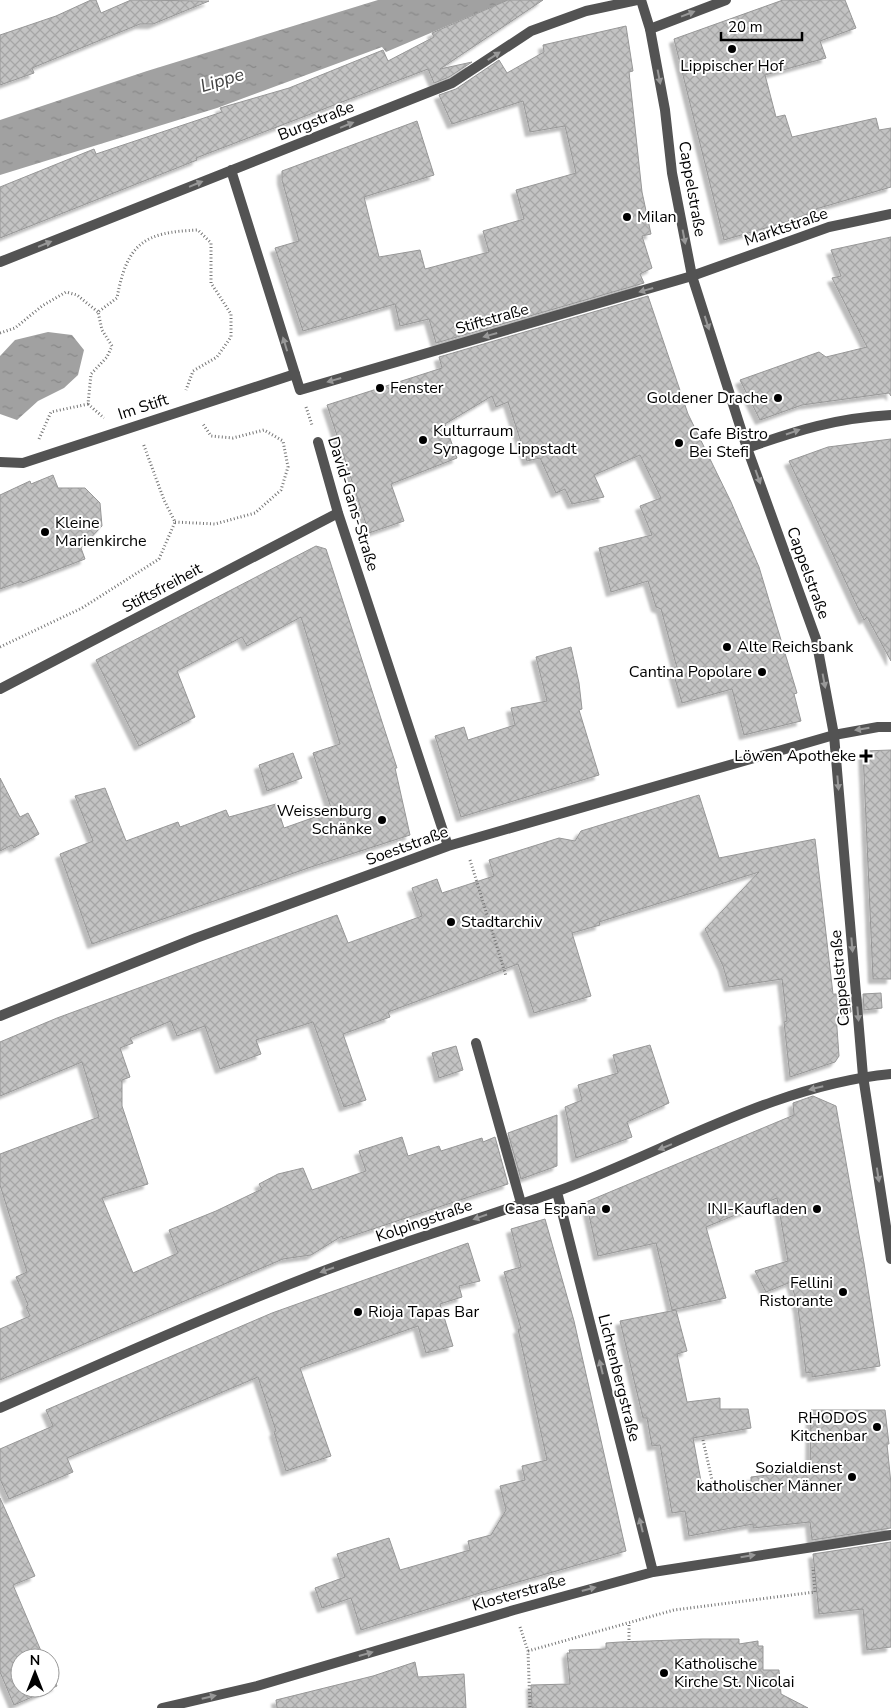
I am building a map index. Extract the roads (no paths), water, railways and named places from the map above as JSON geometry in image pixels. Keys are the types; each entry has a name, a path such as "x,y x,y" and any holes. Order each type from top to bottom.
{"street":[{"name":"Burgstraße","path":"0,262 452,83 531,32 586,11 637,0"},
{"name":"Cappelstraße","path":"641,0 650,29 665,110 672,173 692,276 748,448 816,639 834,735 863,1076 891,1259"},
{"path":"650,29 726,0"},
{"path":"231,170 295,374"},
{"name":"Marktstraße","path":"692,276 829,227 891,214"},
{"name":"Stiftstraße","path":"295,374 300,390 692,276"},
{"name":"Im Stift","path":"0,462 23,463 295,374"},
{"path":"748,448 799,429 852,417 891,415"},
{"name":"David-Gans-Straße","path":"318,442 338,513 448,846"},
{"name":"Stiftsfreiheit","path":"0,689 338,513"},
{"name":"Soeststraße","path":"0,1016 196,938 448,846 834,735 878,727 891,727"},
{"path":"476,1043 521,1203"},
{"name":"Kolpingstraße","path":"0,1408 131,1350 314,1274 557,1192 790,1095 863,1076 891,1074"},
{"name":"Lichtenbergstraße","path":"557,1192 653,1572"},
{"name":"Klosterstraße","path":"162,1708 257,1686 514,1610 653,1572 810,1546 891,1535"}],"water":[{"name":"Lippe","path":"378,0 508,0 386,52 382,47 217,108 0,175 0,120 147,71"},
{"path":"48,332 72,335 84,350 78,375 64,388 38,401 17,420 0,414 0,356 15,340"}],"place":[{"name":"Lippischer Hof","path":"732,49"},
{"name":"Milan","path":"627,217"},
{"name":"Fenster","path":"380,388"},
{"name":"Goldener Drache","path":"778,398"},
{"name":"Kulturraum Synagoge Lippstadt","path":"423,440"},
{"name":"Cafe Bistro Bei Stefi","path":"679,443"},
{"name":"Kleine Marienkirche","path":"45,532"},
{"name":"Alte Reichsbank","path":"727,647"},
{"name":"Cantina Popolare","path":"762,672"},
{"name":"Löwen Apotheke","path":"866,756"},
{"name":"Weissenburg Schänke","path":"382,820"},
{"name":"Stadtarchiv","path":"451,922"},
{"name":"Casa España","path":"606,1209"},
{"name":"INI-Kaufladen","path":"817,1209"},
{"name":"Fellini Ristorante","path":"843,1292"},
{"name":"Rioja Tapas Bar","path":"358,1312"},
{"name":"RHODOS Kitchenbar","path":"877,1427"},
{"name":"Sozialdienst katholischer Männer","path":"852,1477"},
{"name":"Katholische Kirche St. Nicolai","path":"664,1673"}]}
